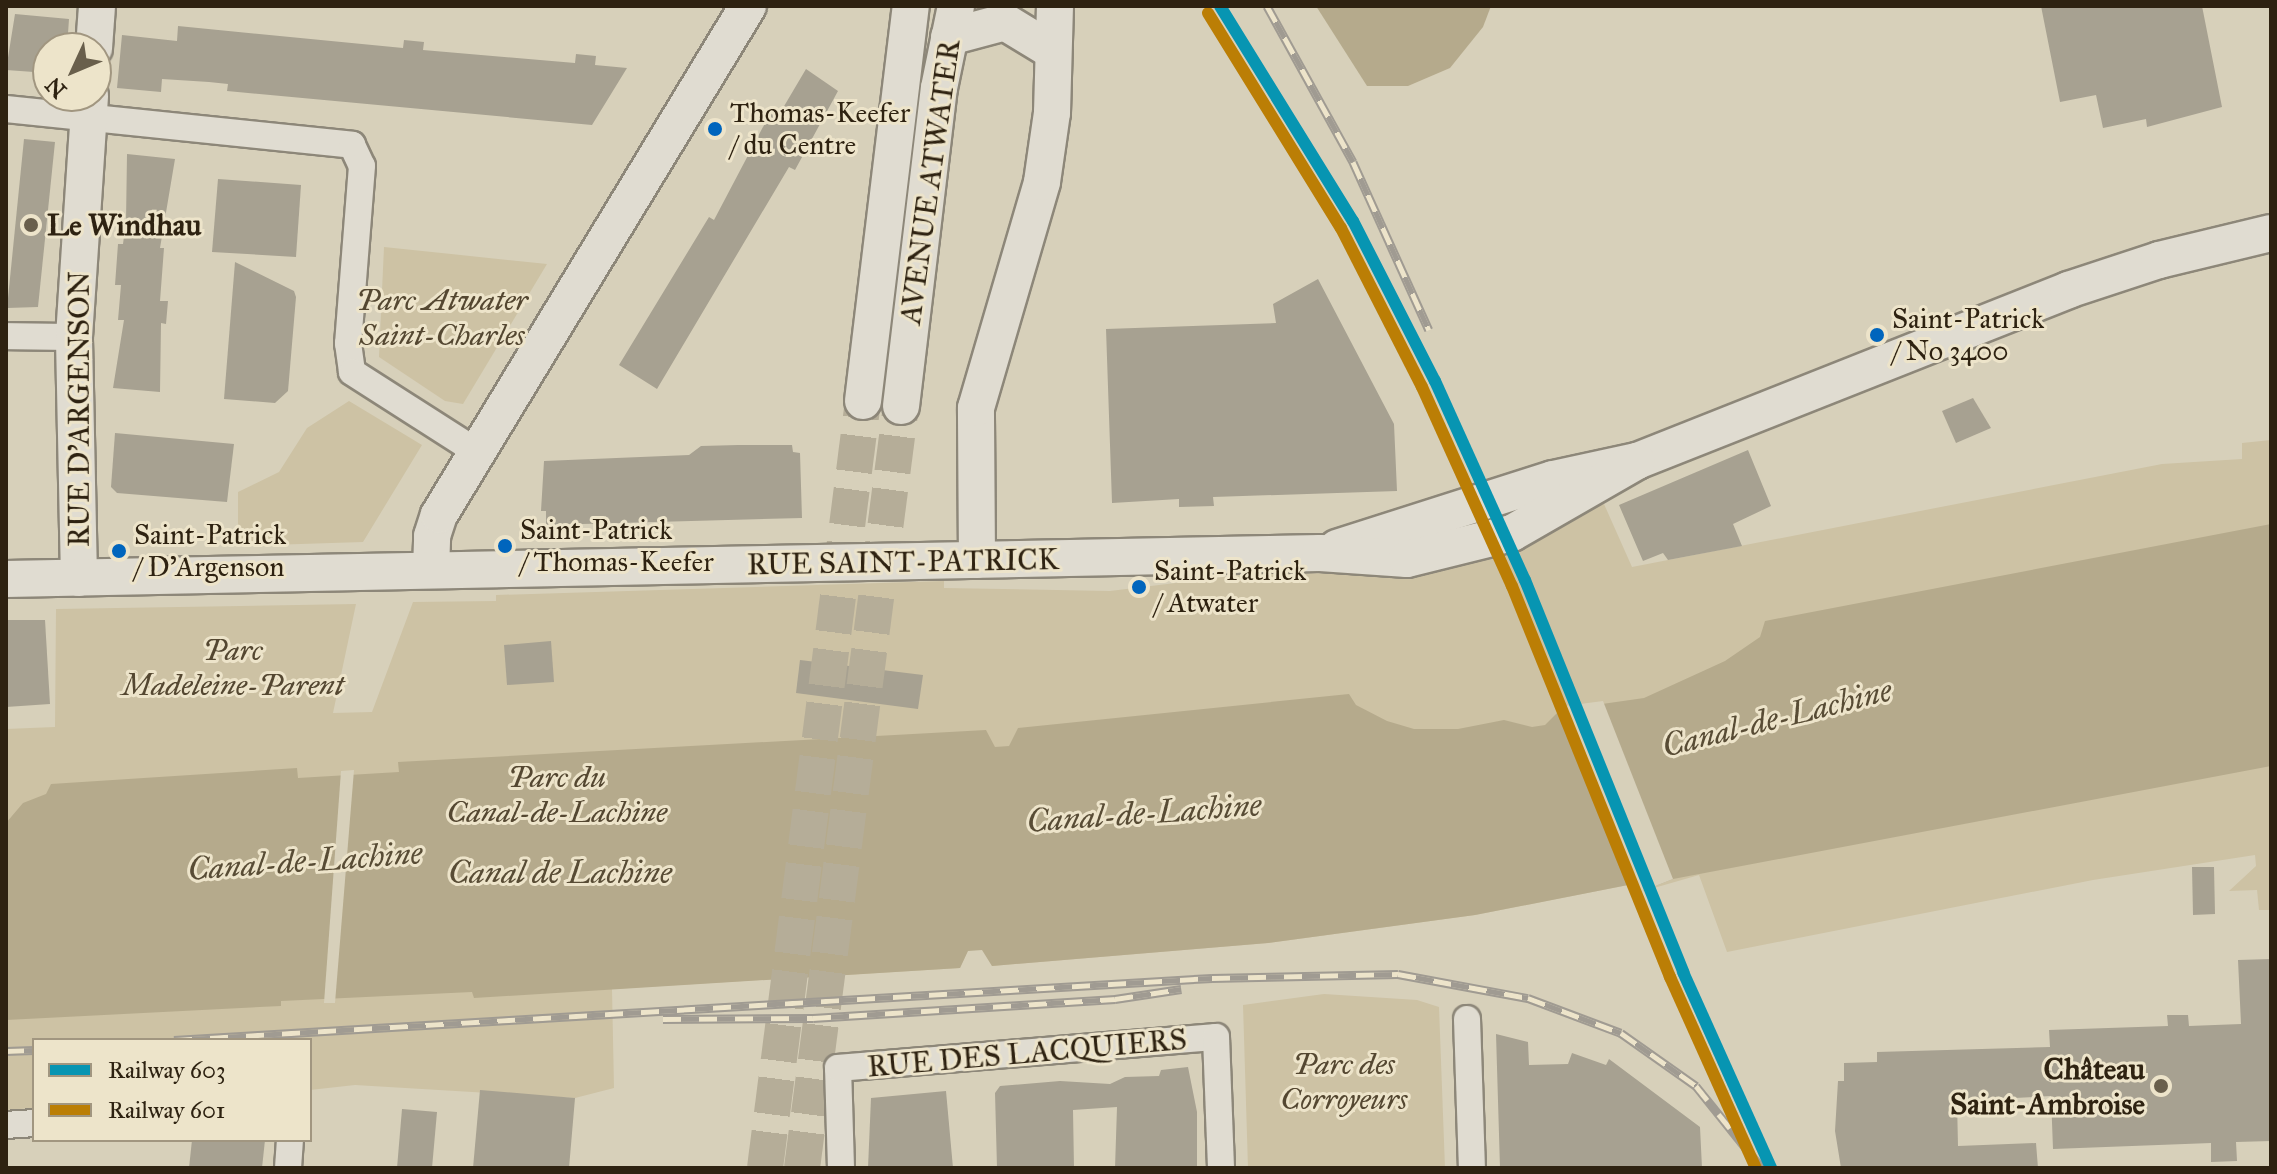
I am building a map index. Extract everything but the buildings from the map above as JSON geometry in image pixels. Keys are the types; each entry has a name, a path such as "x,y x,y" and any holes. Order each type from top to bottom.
{"main road":[{"path":"95,32 97,6"},
{"path":"977,560 976,408 1042,182 1052,113 1051,50 1055,6"},
{"path":"431,570 436,521 751,12"},
{"name":"AVENUE ATWATER","path":"863,401 905,12"},
{"path":"952,22 1005,22 1051,50"},
{"name":"AVENUE ATWATER","path":"901,406 952,22"},
{"name":"RUE D'ARGENSON","path":"79,578 74,337 90,112"},
{"name":"RUE SAINT-PATRICK","path":"6,579 1320,553 1407,559 1461,549 1535,521 1637,461 2068,290 2159,260 2271,233"}],"street":[{"path":"6,109 32,108"},
{"path":"112,110 342,141 357,148 362,166 348,343 352,372 477,452"},
{"path":"6,336 74,337"},
{"path":"1467,1019 1472,1168"},
{"name":"RUE DES LACQUIERS","path":"841,1168 838,1068 1216,1037 1221,1168"},
{"path":"6,1125 32,1123"},
{"path":"288,1168 290,1142"}],"green space":[{"name":"Parc Atwater Saint-Charles","path":"384,247 547,264 463,404 445,401 379,357"},
{"name":"Parc Atwater Saint-Charles","path":"349,401 422,445 363,542 238,546 238,492 279,472 307,428"},
{"name":"Parc du Canal-de-Lachine","path":"2271,440 2271,910 2259,910 2257,890 2229,891 2256,866 2255,855 2093,880 1727,952 1699,875 1640,892 1628,885 1475,915 1268,943 992,966 983,950 968,950 960,968 612,989 614,1088 575,1098 355,1085 312,1090 312,1038 32,1038 32,1108 6,1110 6,729 55,727 56,609 356,604 333,713 372,712 413,602 496,601 496,595 944,581 944,588 1110,591 1257,573 1412,574 1475,560 1604,504 1632,567 2162,464 2242,459 2242,443"},
{"name":"Parc des Corroyeurs","path":"1324,994 1417,1000 1439,1007 1445,1168 1248,1168 1243,1005"}],"water":[{"path":"1316,6 1491,6 1483,27 1450,68 1408,86 1367,86"},
{"name":"Canal de Lachine","path":"2271,524 2271,766 1673,879 1640,892 1628,885 1475,915 1268,943 992,966 982,950 968,951 960,968 474,998 472,992 281,1001 281,1006 6,1020 6,823 23,803 46,794 51,784 297,768 298,778 399,772 398,762 986,730 995,747 1009,746 1018,728 1349,694 1356,705 1387,721 1414,729 1458,729 1504,720 1532,727 1545,725 1560,710 1644,698 1725,661 1760,637 1765,621"}],"pier":[{"path":"1603,701 1673,879 1640,892 1565,706"},
{"path":"354,770 335,1003 324,1003 341,771"}],"tunnel":[{"path":"765,1168 863,401"},
{"path":"802,1168 901,406"}],"railway":[{"path":"1267,6 1353,162 1429,330"},
{"path":"207,1038 1212,978 1398,974 1528,998 1621,1033 1696,1086 1762,1168"},
{"path":"663,1019 813,1018 1115,999 1181,989"},
{"path":"6,1051 32,1050"}],"rail line":[{"name":"603","path":"1220,6 1353,221 1435,381 1525,580 1683,972 1771,1168"},
{"name":"601","path":"1208,13 1341,228 1422,387 1512,586 1670,977 1756,1168"}],"place":[{"name":"Thomas-Keefer / du Centre","path":"715,129"},
{"name":"Le Windhau","path":"31,225"},
{"name":"Saint-Patrick / No 3400","path":"1877,335"},
{"name":"Saint-Patrick / Thomas-Keefer","path":"505,546"},
{"name":"Saint-Patrick / D'Argenson","path":"119,551"},
{"name":"Saint-Patrick / Atwater","path":"1139,587"},
{"name":"Château Saint-Ambroise","path":"2161,1086"}],"park label":[{"name":"Parc Madeleine-Parent","path":"233,667"}],"water label":[{"name":"Canal-de-Lachine","path":"1777,719"},
{"name":"Canal-de-Lachine","path":"1144,814"},
{"name":"Canal-de-Lachine","path":"305,862"}]}
